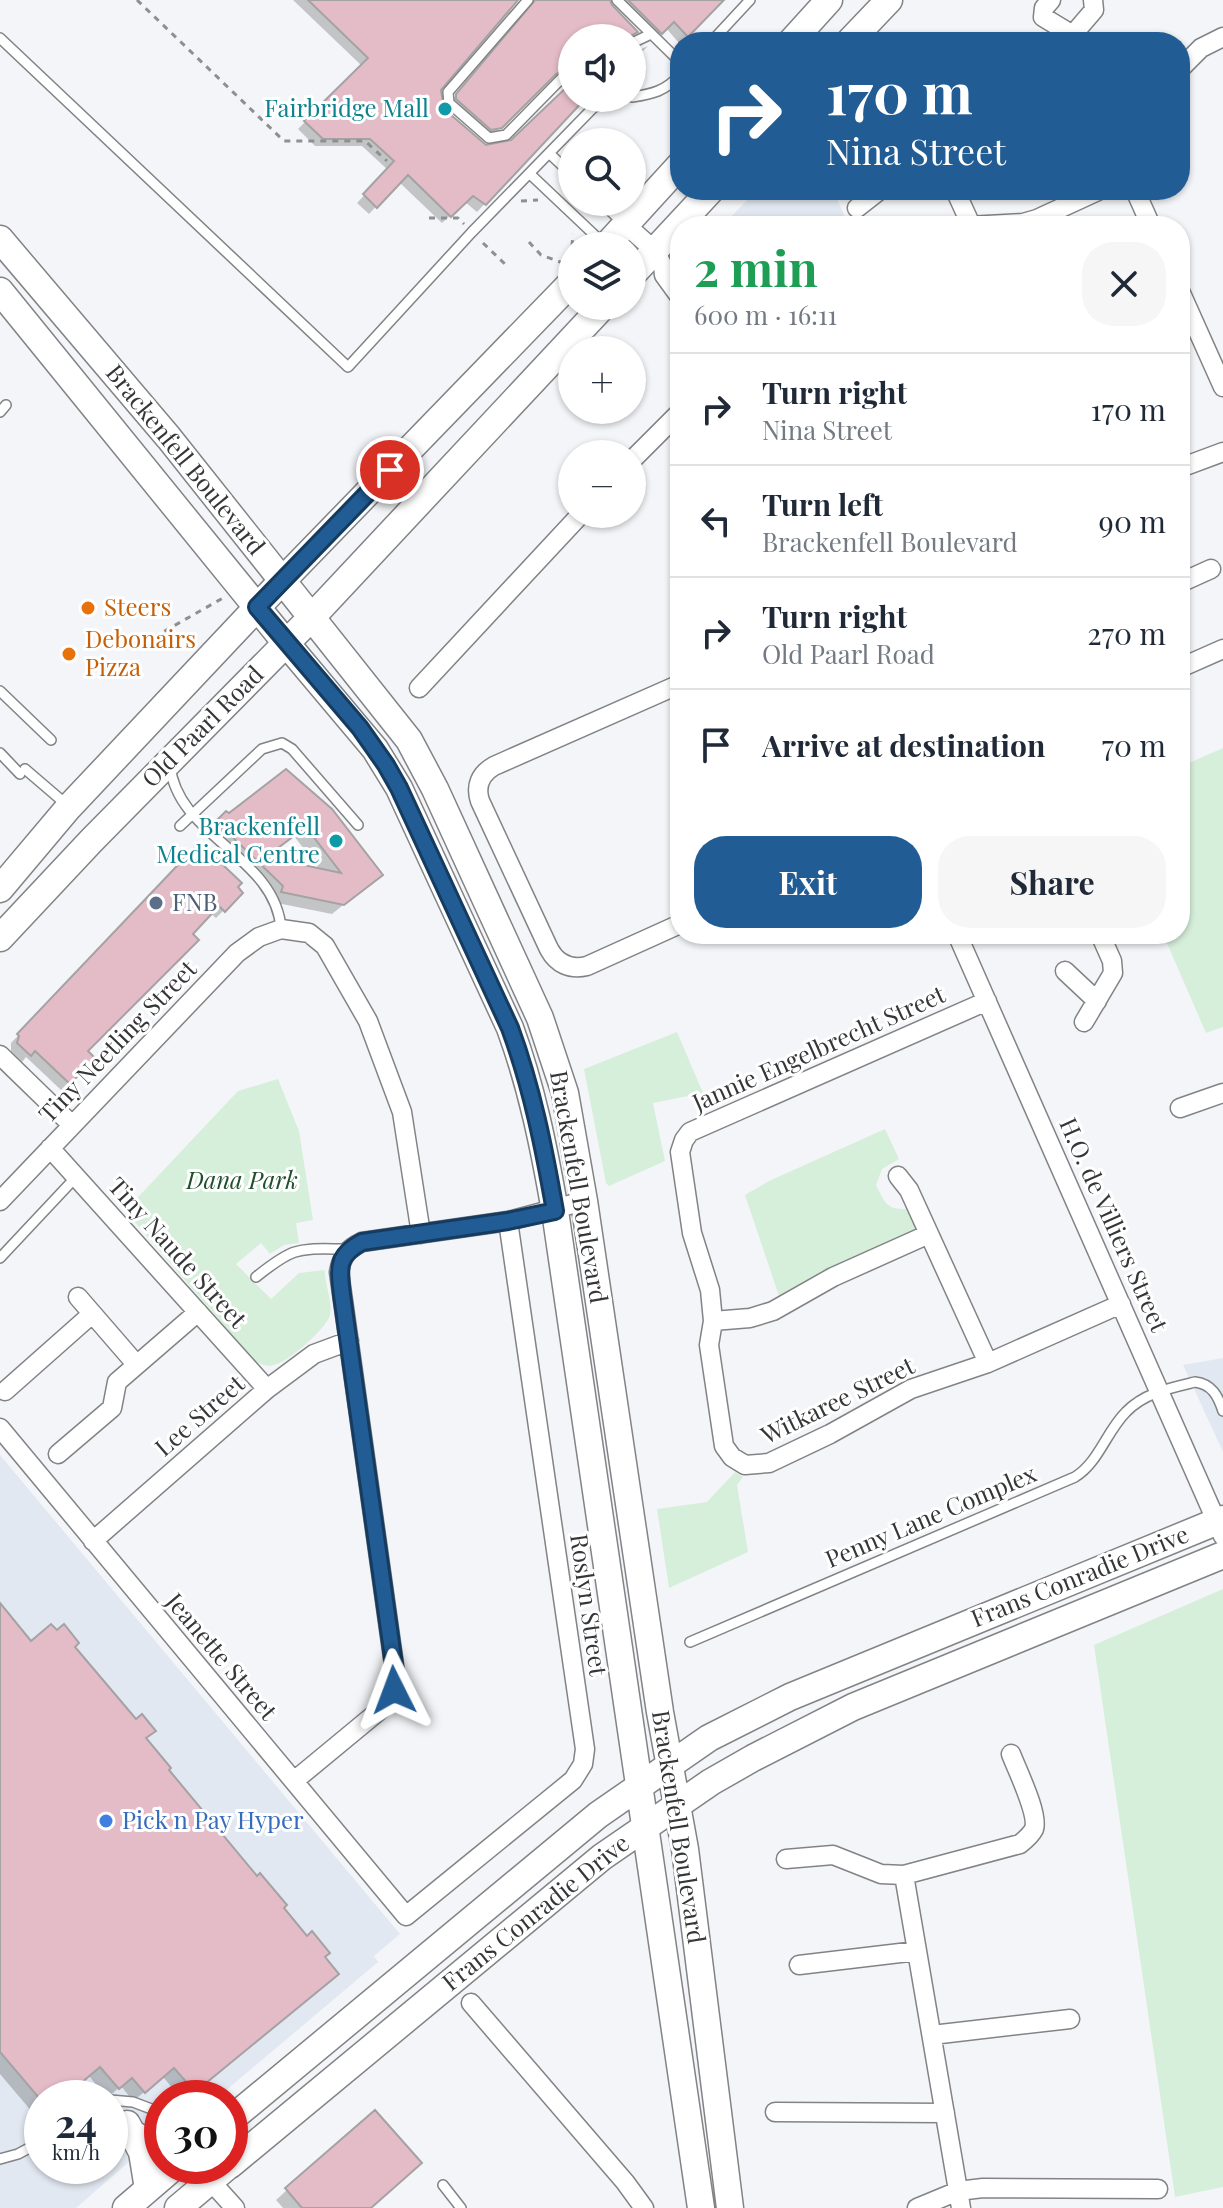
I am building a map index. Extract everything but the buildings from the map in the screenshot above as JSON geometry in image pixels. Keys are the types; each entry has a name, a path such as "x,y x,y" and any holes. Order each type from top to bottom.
{"street":[{"path":"800,32 829,0"},
{"path":"859,32 889,0"},
{"path":"1051,0 1044,8 1043,17 1065,32"},
{"path":"1073,32 1094,10 1093,0"},
{"path":"1190,59 1201,48 1223,37"},
{"path":"619,232 670,176"},
{"path":"857,208 867,200"},
{"path":"1044,216 1078,200"},
{"path":"626,225 660,263 670,280"},
{"name":"Brackenfell Boulevard","path":"0,239 169,438 396,722 435,789 556,1059 571,1122 584,1201 669,1766 685,1849 730,2208"},
{"path":"646,267 660,263 670,249"},
{"name":"Old Paarl Road","path":"0,889 69,807 558,282"},
{"name":"Brackenfell Boulevard","path":"0,291 286,643 360,728 399,788 510,1028 524,1065 540,1126 555,1211 701,2208"},
{"path":"1190,313 1223,387"},
{"name":"Old Paarl Road","path":"0,938 311,618 590,320"},
{"path":"646,446 670,422"},
{"path":"1190,464 1223,452"},
{"path":"419,688 568,528"},
{"path":"1190,578 1211,569"},
{"path":"1190,664 1223,649"},
{"path":"670,688 494,766 479,782 480,801 549,949 561,963 574,968 587,966 670,929"},
{"path":"281,929 309,933 325,946 368,1021 402,1112 421,1234"},
{"name":"Tiny Neetling Street","path":"0,1201 237,953 259,937 281,929"},
{"name":"H.O. de Villiers Street","path":"961,944 1221,1526"},
{"path":"1084,1022 1113,973 1114,968 1104,944"},
{"path":"1065,971 1097,1001"},
{"name":"Jannie Engelbrecht Street","path":"680,1152 690,1132 987,1001"},
{"path":"0,1055 71,1124"},
{"path":"1180,1108 1223,1093"},
{"name":"Tiny Naude Street","path":"50,1148 267,1389"},
{"name":"Witkaree Street","path":"680,1152 692,1233 710,1290 713,1321 709,1345 722,1439 728,1452 745,1465 769,1463 830,1434 911,1389 988,1363 1121,1304"},
{"path":"898,1176 909,1190 988,1363"},
{"path":"294,1781 386,1705 394,1690 395,1672 339,1272 341,1261 348,1249 362,1242 508,1221 584,1201"},
{"name":"Roslyn Street","path":"406,1916 573,1780 583,1764 585,1749 508,1221"},
{"path":"713,1321 750,1318 773,1311 833,1277 929,1234"},
{"path":"78,1297 136,1364"},
{"path":"58,1454 112,1408 117,1382 198,1312"},
{"path":"5,1391 92,1314"},
{"name":"Lee Street","path":"93,1541 267,1389 314,1354 349,1341"},
{"name":"Jeanette Street","path":"0,1428 406,1916"},
{"name":"Frans Conradie Drive","path":"248,2105 598,1815 709,1738 790,1697 1221,1526"},
{"name":"Frans Conradie Drive","path":"248,2143 590,1866 676,1806 753,1758 853,1707 1223,1555"},
{"path":"786,1859 833,1855 881,1874 904,1875 1020,1844 1029,1837 1035,1823 1011,1754"},
{"path":"904,1875 960,2200"},
{"path":"799,1965 917,1951"},
{"path":"471,2003 644,2208"},
{"path":"932,2035 1070,2019"},
{"path":"775,2112 945,2113"},
{"path":"128,2134 142,2152 148,2189"},
{"path":"126,2208 154,2184"},
{"name":"Frans Conradie Drive","path":"178,2208 201,2184"},
{"path":"223,2184 235,2208"},
{"path":"917,2208 960,2200 983,2188 1158,2189"}],"lane":[{"path":"528,0 448,92 449,103 489,138 497,137 506,135 558,82"},
{"path":"617,0 670,52"},
{"path":"720,32 750,0"},
{"path":"646,36 651,34"},
{"path":"0,38 348,367 472,232 589,112"},
{"path":"646,95 656,94 670,86"},
{"path":"549,153 558,162"},
{"path":"530,174 591,232"},
{"path":"616,216 626,225"},
{"path":"0,691 51,740"},
{"path":"180,826 262,749 282,743 292,749 358,825"},
{"path":"0,753 69,807"},
{"path":"170,761 172,783 192,814 268,886 280,912 281,929"},
{"path":"0,1258 76,1177"},
{"path":"256,1277 295,1250 348,1249"},
{"name":"Penny Lane Complex","path":"690,1642 1075,1477 1091,1463 1125,1413 1144,1397 1202,1382 1213,1390 1223,1411"},
{"path":"0,2159 24,2151"},
{"path":"443,2185 461,2208"}],"path":[{"path":"137,0 284,141 365,141 387,161"},
{"path":"520,201 541,201"},
{"path":"429,218 458,218 506,265"},
{"path":"529,242 558,266"},
{"path":"133,649 227,596"}],"shaded area":[{"path":"747,200 837,200 845,216 732,216"},
{"path":"1223,1358 1223,1452 1183,1365"},
{"name":"Pick n Pay Hyper","path":"0,1455 400,1934 374,1956 378,1962 238,2080 144,2080 144,2150 128,2163 128,2080 24,2080 24,2184 104,2184 76,2208 0,2208"}],"green space":[{"path":"1223,748 1223,1027 1206,1033 1167,944 1190,944 1190,763"},
{"path":"677,1032 703,1093 653,1103 665,1161 609,1186 584,1069"},
{"name":"Dana Park","path":"278,1079 299,1131 313,1220 296,1223 299,1243 284,1245 270,1254 261,1243 236,1264 271,1299 299,1273 325,1270 331,1309 322,1328 306,1344 280,1363 268,1366 255,1361 125,1211 238,1091"},
{"path":"885,1129 899,1159 882,1169 876,1185 888,1205 910,1209 919,1227 780,1299 745,1195 769,1181"},
{"path":"735,1472 743,1477 737,1485 748,1552 669,1588 657,1509 707,1502"},
{"path":"1223,1589 1223,2187 1175,2197 1094,1645"}],"place":[{"name":"Fairbridge Mall","path":"445,109"},
{"name":"Steers","path":"88,608"},
{"name":"Debonairs Pizza","path":"69,654"},
{"name":"Brackenfell Medical Centre","path":"336,841"},
{"name":"FNB","path":"156,903"},
{"name":"Pick n Pay Hyper","path":"106,1821"}],"route":[{"path":"390,470 257,607 360,728 399,788 510,1028 524,1065 540,1126 555,1211 508,1221 362,1242 348,1249 341,1261 339,1272 395,1672 394,1690"}]}
